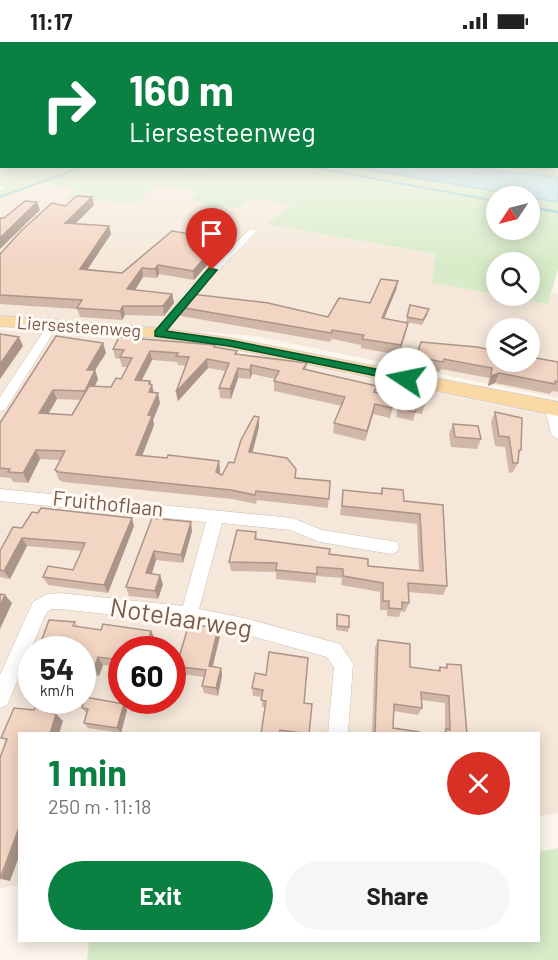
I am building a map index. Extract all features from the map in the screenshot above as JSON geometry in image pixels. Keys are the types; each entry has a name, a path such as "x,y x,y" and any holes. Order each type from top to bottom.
{"main road":[{"name":"Liersesteenweg","path":"0,321 159,333 554,408"}],"street":[{"name":"Liersesteenweg","path":"159,333 192,291 253,231"},
{"path":"0,407 53,325"},
{"path":"554,408 558,434"},
{"name":"Fruithoflaan","path":"0,495 292,524 320,536 391,548"},
{"path":"189,615 216,515"},
{"name":"Notelaarweg","path":"0,698 34,616 47,602 60,601 189,615 266,631 333,650 344,664 338,732"}],"shaded area":[{"path":"34,183 76,188 65,199 156,185 198,194 191,199 236,209 252,197 292,206 268,224 436,254 433,283 486,293 486,306 540,306 540,303 548,304 552,293 558,294 558,398 255,336 0,316 0,197 29,189"},
{"path":"0,330 187,344 298,364 558,418 558,813 540,816 540,732 18,732 18,885 0,888"}],"green space":[{"path":"0,179 425,179 486,189 486,240 540,240 540,199 558,202 558,269 548,304 540,303 540,252 486,252 486,292 432,283 436,254 267,224 291,206 252,197 236,209 225,206 220,208 191,199 197,193 156,185 138,203 65,199 76,188 34,183 29,189 0,197 0,191 6,187 0,186"},
{"path":"558,848 558,960 87,960 89,942 540,942 540,852"}],"water":[{"path":"423,179 558,179 558,202 540,199 540,186 486,186 486,190"}],"building":[{"path":"77,196 92,197 65,223 109,226 80,269 122,273 172,231 201,236 213,224 231,228 193,271 158,265 155,269 142,268 127,289 172,294 163,306 123,306 120,311 77,308 82,300 0,295 0,254 52,203 65,206"},
{"path":"25,201 37,202 0,238 0,218 4,218"},
{"path":"381,279 398,281 382,318 408,323 401,345 362,339 364,335 332,330 331,333 179,307 191,294 268,303 328,317 339,298 370,303"},
{"path":"410,305 429,309 423,320 407,317"},
{"path":"0,334 19,337 0,364"},
{"path":"56,336 103,343 87,370 95,370 85,391 53,390 39,413 72,415 89,386 111,387 116,378 121,379 132,358 120,357 124,350 113,349 119,337 215,345 214,347 237,351 235,354 307,363 303,369 377,386 374,392 396,396 392,408 375,404 367,431 334,423 345,397 274,381 279,371 251,365 250,370 238,368 230,389 219,388 229,363 207,359 176,392 189,357 176,356 178,353 150,351 135,380 150,381 149,384 152,385 149,392 158,393 148,415 152,416 136,455 167,458 168,455 219,461 216,472 222,475 229,462 234,463 241,440 254,416 259,417 249,452 287,458 296,469 295,478 330,481 329,499 256,491 255,495 231,490 59,472 55,470 65,451 36,450 23,473 8,472 10,469 0,468 0,423"},
{"path":"421,342 477,347 486,349 486,367 444,359 443,362 416,357"},
{"path":"540,359 558,362 558,382 555,381 555,384 499,373 491,376 492,372 540,372"},
{"path":"405,387 428,392 424,405 418,403 415,412 398,408"},
{"path":"495,412 522,418 521,450 519,450 518,463 513,463 509,437 499,436"},
{"path":"453,424 478,426 481,439 455,437"},
{"path":"382,488 403,490 404,501 443,505 447,586 408,583 409,603 402,602 402,609 389,608 389,601 383,601 383,583 343,576 343,569 317,567 317,574 276,570 277,563 229,562 237,530 256,532 255,539 330,549 329,554 368,559 368,566 423,571 420,514 342,506 343,490 382,494"},
{"path":"41,508 132,518 104,585 43,577 48,566 73,570 85,543 22,538 4,571 0,570 0,551 13,527 22,528 32,512 38,513"},
{"path":"152,518 191,522 181,555 154,551 146,573 160,575 155,591 126,587"},
{"path":"0,594 5,595 0,606"},
{"path":"337,614 349,616 349,627 337,626"},
{"path":"49,620 75,622 73,626 101,630 103,624 151,631 150,636 108,636 108,658 98,657 96,662 96,636 43,636"},
{"path":"189,624 218,628 209,666 221,668 216,688 202,686 206,670 186,668 185,636"},
{"path":"378,640 410,644 410,667 440,671 440,667 447,668 447,664 461,665 467,732 446,732 446,729 450,730 449,696 421,692 422,708 394,704 393,728 419,732 375,732"},
{"path":"269,652 308,658 304,703 312,704 309,732 280,730 280,732 261,732 266,701 261,700 263,690 252,688 255,673 266,675"},
{"path":"96,699 108,701 108,714 121,714 117,728 84,723 87,714 96,714"},
{"path":"14,708 18,708 18,714 56,714 51,732 18,732 18,830 0,879 0,758 7,739 1,738"}],"waterway":[{"path":"0,197 50,179"},
{"path":"376,179 486,199"},
{"path":"540,209 558,212"}],"route":[{"path":"212,270 159,333 229,343 406,379"}]}
